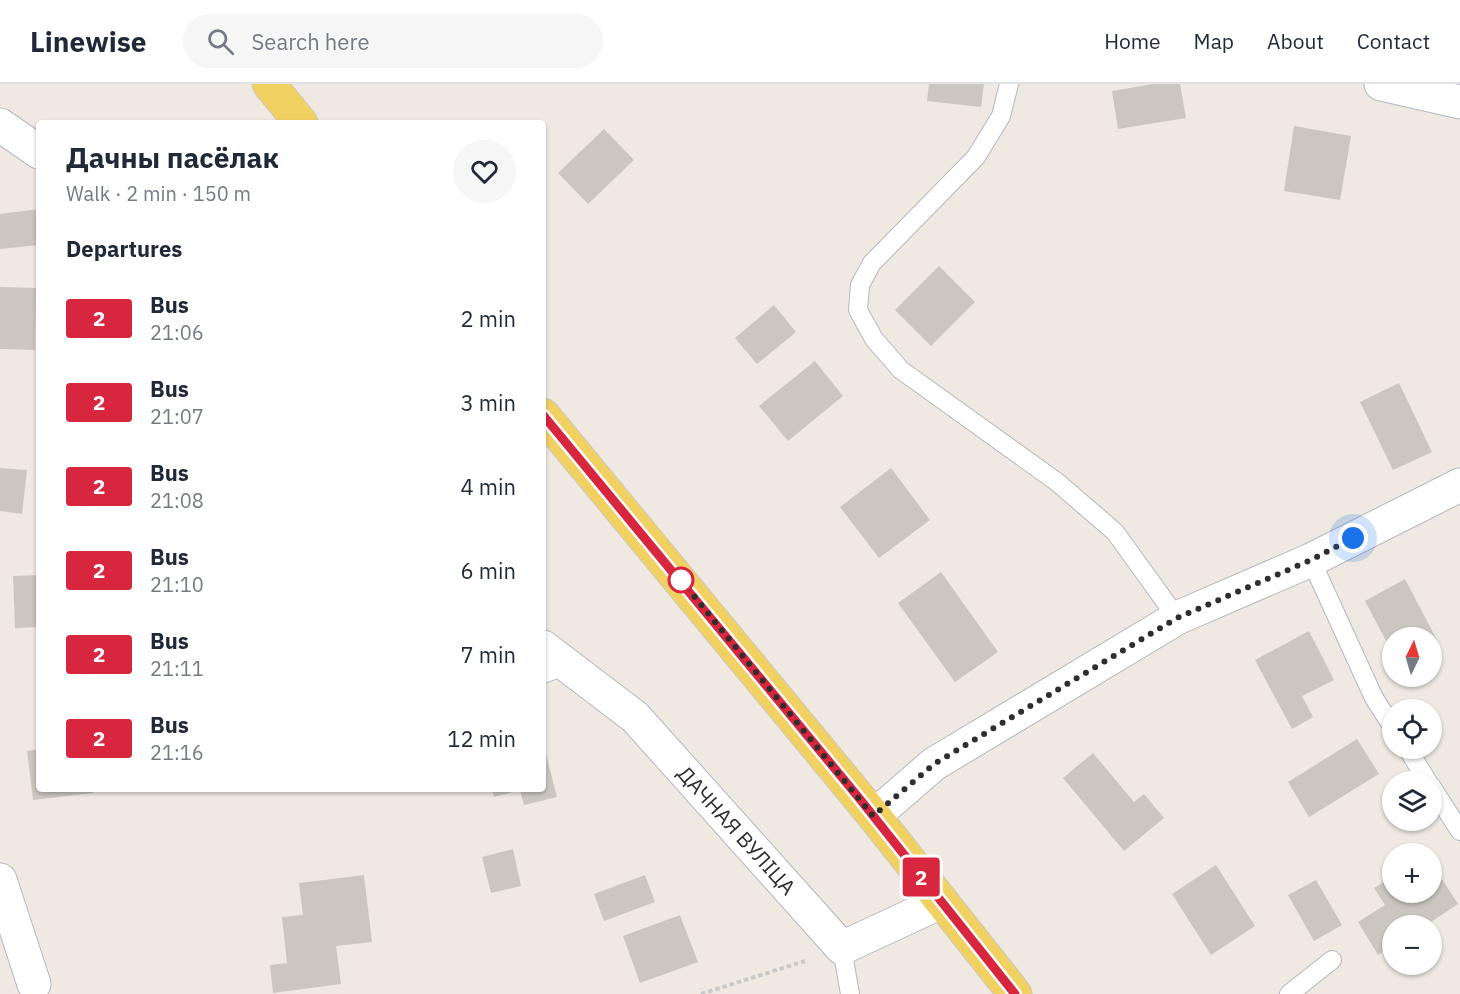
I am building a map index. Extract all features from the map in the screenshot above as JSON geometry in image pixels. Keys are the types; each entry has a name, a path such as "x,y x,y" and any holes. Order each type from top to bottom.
{"main road":[{"path":"269,84 299,120"},
{"path":"546,419 873,816 1015,994"}],"street":[{"path":"1381,84 1460,102"},
{"path":"0,125 36,150"},
{"path":"873,816 934,764 1177,618 1311,560 1460,484"},
{"name":"ДАЧНАЯ ВУЛІЦА","path":"551,662 635,717 842,948"},
{"path":"0,880 34,984"},
{"path":"842,948 941,902"}],"lane":[{"path":"1009,84 1001,116 976,157 872,263 860,285 858,310 874,339 901,370 1057,482 1115,532 1177,618"},
{"path":"1311,560 1374,698 1382,710"},
{"path":"1442,803 1460,831"},
{"path":"842,948 849,994"},
{"path":"1289,994 1332,960"}],"path":[{"path":"701,994 842,948"}],"building":[{"path":"929,84 984,84 981,107 927,101"},
{"path":"1153,84 1180,84 1186,118 1118,129 1112,91"},
{"path":"1294,126 1351,136 1340,200 1284,191"},
{"path":"604,129 634,160 588,204 558,173"},
{"path":"36,209 36,245 0,249 0,214"},
{"path":"939,266 975,302 931,346 895,310"},
{"path":"0,287 36,288 35,350 0,349"},
{"path":"774,305 796,332 757,364 735,338"},
{"path":"815,361 843,396 788,441 759,406"},
{"path":"1399,383 1432,452 1393,470 1360,402"},
{"path":"0,468 27,470 22,514 0,511"},
{"path":"891,468 930,520 879,558 840,507"},
{"path":"941,572 998,652 955,682 898,603"},
{"path":"36,575 36,627 15,628 13,576"},
{"path":"1405,579 1430,627 1382,627 1382,633 1365,601"},
{"path":"1309,631 1334,680 1302,696 1313,717 1292,729 1255,660"},
{"path":"1357,739 1379,774 1309,817 1288,782"},
{"path":"36,750 36,792 93,793 33,800 27,751"},
{"path":"1093,753 1134,802 1144,794 1164,818 1124,851 1063,778"},
{"path":"546,754 557,797 524,805 521,792 546,792"},
{"path":"493,792 513,792 494,797"},
{"path":"513,849 521,886 491,893 482,857"},
{"path":"1216,865 1255,926 1211,955 1172,894"},
{"path":"364,875 372,942 336,946 341,984 273,993 270,965 287,963 282,917 303,915 299,883"},
{"path":"645,875 655,902 604,921 594,894"},
{"path":"1442,879 1458,904 1442,915 1382,915 1382,952 1378,955 1358,922 1385,905 1384,903 1442,903"},
{"path":"1316,880 1342,925 1314,941 1288,895"},
{"path":"1382,883 1382,900 1374,888"},
{"path":"680,915 698,962 640,983 623,936"}],"bus line":[{"name":"2","path":"546,419 859,798 1015,994"}],"route":[{"path":"681,580 873,816 934,764 1177,618 1311,560 1353,538"}]}
